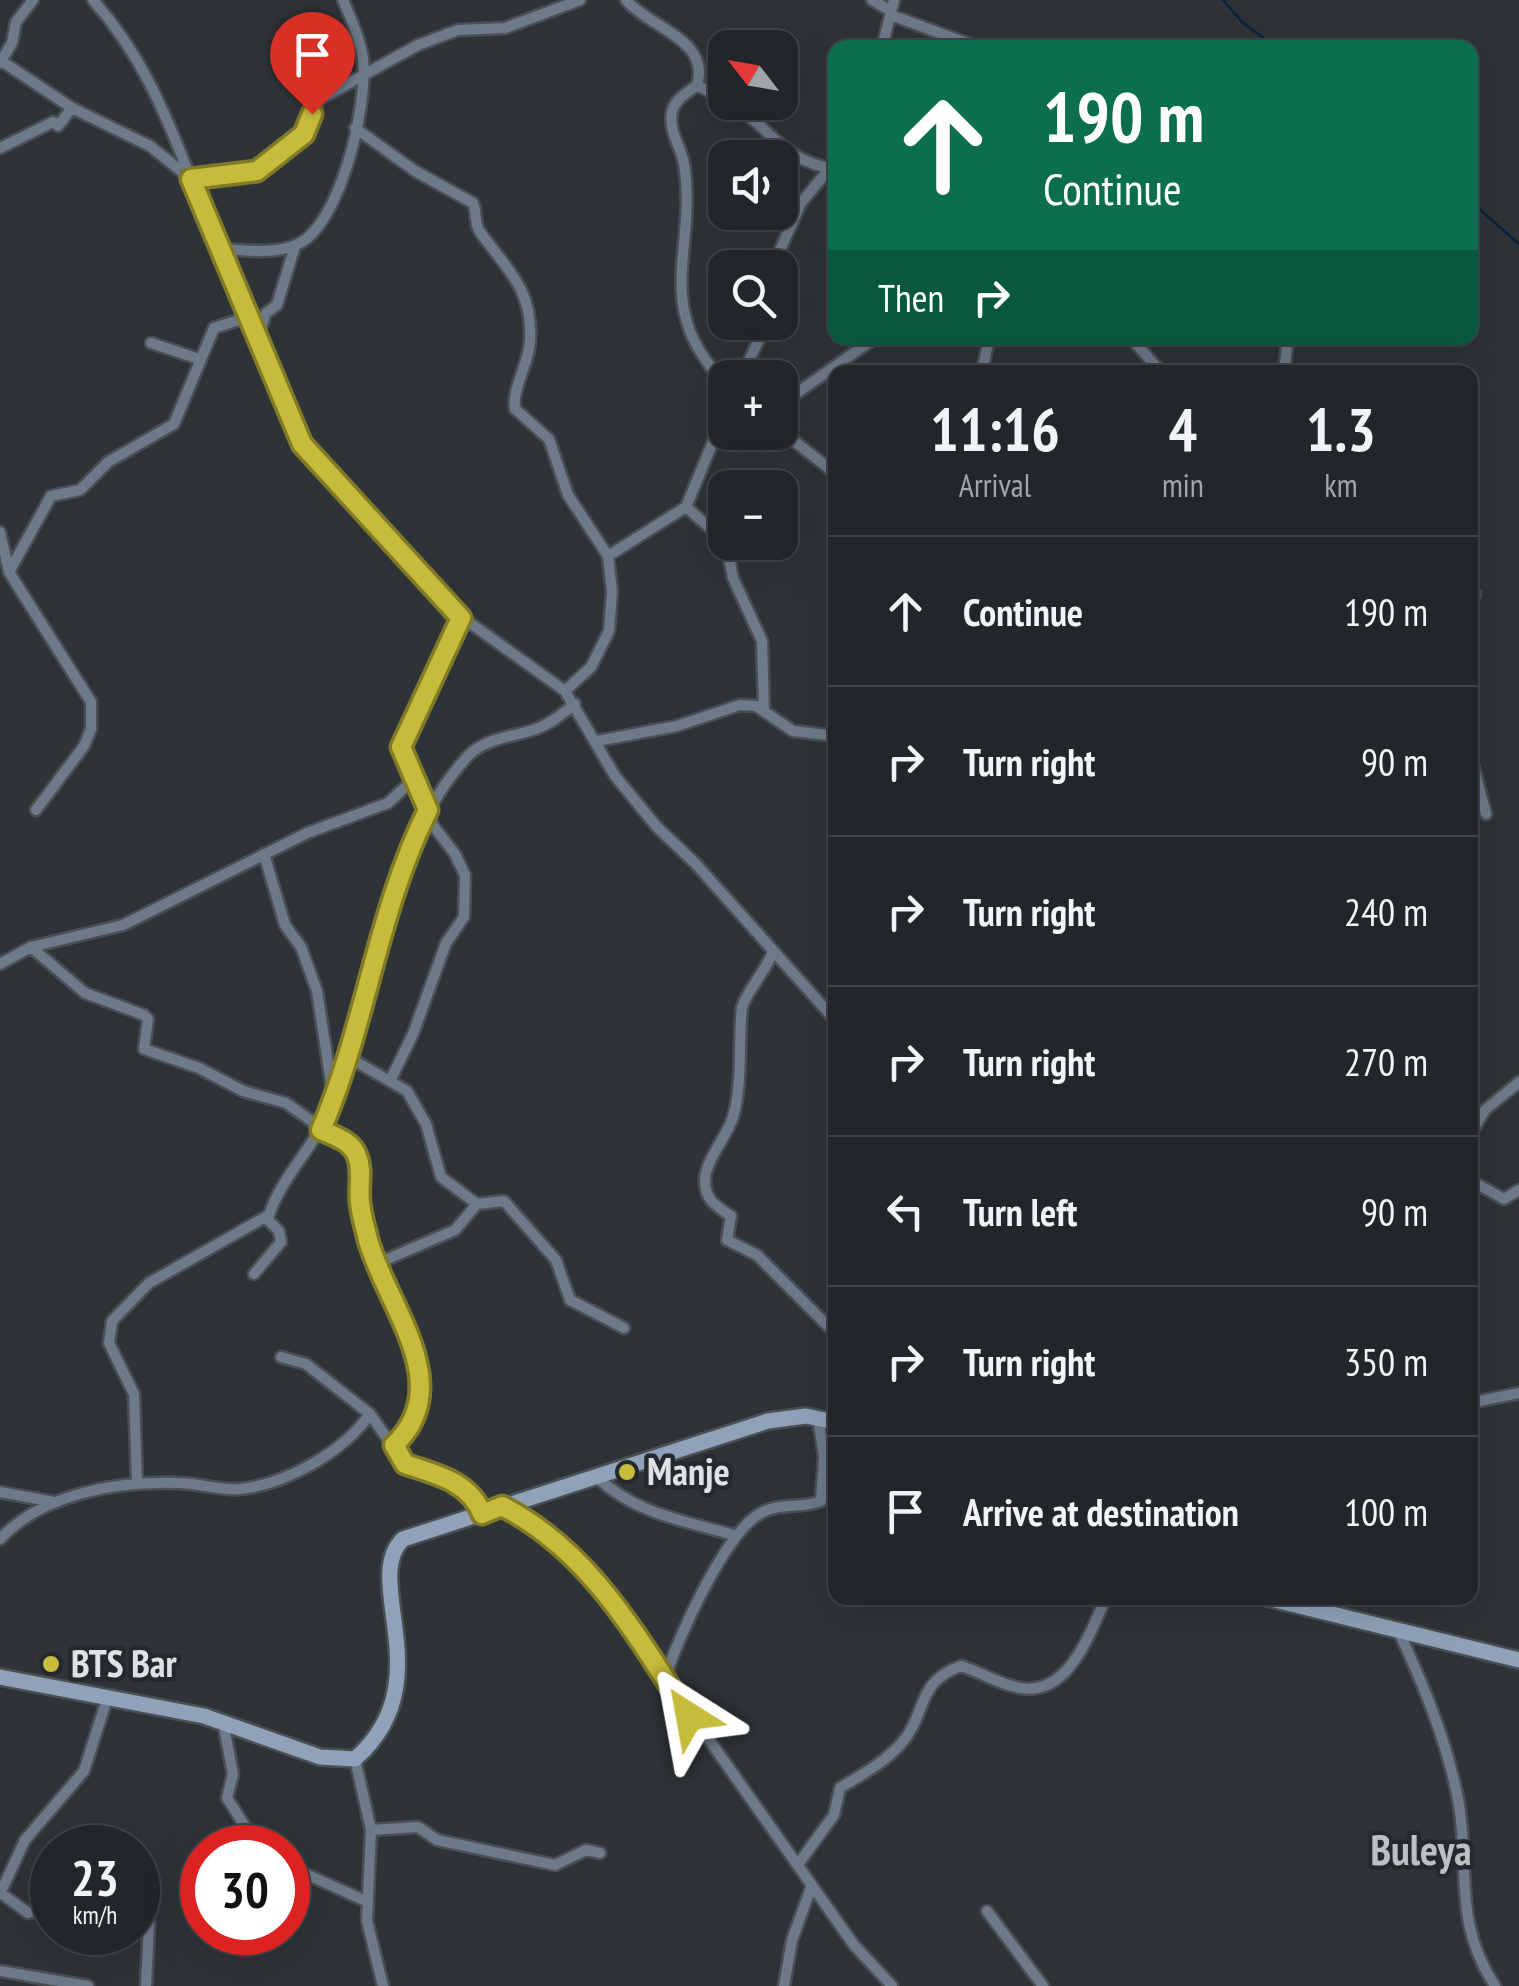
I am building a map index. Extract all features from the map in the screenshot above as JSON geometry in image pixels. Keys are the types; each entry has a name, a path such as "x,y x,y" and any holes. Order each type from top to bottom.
{"main road":[{"path":"1,1679 223,1722 320,1757 355,1760 386,1724 397,1690 391,1552 403,1539 768,1421 790,1416 828,1420"},
{"path":"1296,1605 1519,1660"}],"street":[{"path":"33,0 16,22 0,61 72,108 150,146 190,175 257,171 304,134 320,98 430,40 458,30 505,28 580,0"},
{"path":"93,0 131,45 152,78 302,444 461,618 531,662 565,691 615,776 656,827 695,863 828,1013"},
{"path":"257,342 266,314 277,306 295,246 327,218 355,128 364,75 362,52 343,0"},
{"path":"626,0 646,21 690,45 699,66 697,84 677,101 671,119 684,164 680,280 691,338 708,360"},
{"path":"872,0 962,40"},
{"path":"884,40 892,9"},
{"path":"697,84 708,90"},
{"path":"0,148 54,122 58,126 72,108"},
{"path":"756,120 775,145 828,165"},
{"path":"355,128 415,171 472,203 477,227 516,275 530,319 530,344 515,408 547,434 568,495 608,556 612,592 609,631 590,667 565,691"},
{"path":"798,211 828,174"},
{"path":"221,249 254,251 295,246"},
{"path":"9,572 51,496 80,490 108,462 174,424 216,326 248,317"},
{"path":"151,342 200,358"},
{"path":"837,365 865,345"},
{"path":"1138,345 1155,365"},
{"path":"798,392 828,371"},
{"path":"798,444 828,468"},
{"path":"608,556 686,507 715,450"},
{"path":"686,507 708,526"},
{"path":"0,532 9,572 92,702 91,729 84,746 36,810"},
{"path":"730,560 733,578 762,641 764,710"},
{"path":"391,1079 408,1047 446,943 462,921 466,904 461,866 426,813 401,747 461,618"},
{"path":"138,1483 134,1394 109,1343 112,1321 149,1283 266,1218 331,1107 348,1057 376,942 426,813 476,748 540,728 575,704"},
{"path":"597,741 676,726 731,705 764,710 794,730 828,735"},
{"path":"0,964 30,947 122,925 264,854 388,803 415,778"},
{"path":"1478,784 1486,814"},
{"path":"264,854 285,925 301,948 317,991 330,1060 331,1107"},
{"path":"30,947 78,989 144,1014 148,1019 144,1050 198,1068 243,1091 286,1103 321,1130 348,1143 356,1153 360,1206 376,1264 406,1329 420,1374 414,1420 394,1445"},
{"path":"772,954 742,1007 737,1100 724,1140 707,1169 706,1191 712,1204 731,1216 727,1240 757,1255 828,1326"},
{"path":"348,1057 391,1079 418,1106 440,1177 477,1204"},
{"path":"1478,1122 1485,1110 1519,1082"},
{"path":"1478,1184 1504,1199 1519,1190"},
{"path":"376,1264 456,1230 477,1204 501,1200 509,1204 556,1260 570,1300 624,1328"},
{"path":"254,1274 282,1242 279,1231 266,1218"},
{"path":"281,1357 306,1364 370,1414 405,1464 446,1477 471,1496 482,1514"},
{"path":"1478,1401 1519,1393"},
{"path":"0,1539 22,1519 56,1502 138,1483 236,1490 252,1486 334,1451 370,1414"},
{"path":"665,1680 679,1636 734,1535 774,1507 821,1501 824,1456 818,1418"},
{"path":"595,1475 628,1501 683,1522 734,1535"},
{"path":"0,1492 56,1502"},
{"path":"502,1506 543,1528 578,1560 854,1945 892,1986"},
{"path":"799,1864 834,1815 840,1788 866,1774 900,1744 933,1679 964,1666 1020,1688 1048,1683 1070,1668 1102,1605"},
{"path":"1398,1630 1444,1739 1461,1819 1469,1935 1496,1986"},
{"path":"30,1912 0,1894 24,1840 84,1771 108,1699"},
{"path":"223,1722 233,1774 227,1798 245,1825"},
{"path":"355,1760 371,1830 367,1921 382,1986"},
{"path":"371,1830 418,1827 437,1840 556,1865 586,1850 600,1853"},
{"path":"310,1876 368,1902"},
{"path":"784,1986 792,1940 812,1885"},
{"path":"987,1911 1043,1986"},
{"path":"136,1986 146,1986 148,1955"},
{"path":"0,1971 41,1983 88,1986"}],"waterway":[{"path":"1223,0 1242,22 1266,40"},
{"path":"1478,208 1519,244"}],"place":[{"name":"Manje","path":"627,1472"},
{"name":"BTS Bar","path":"51,1664"}],"district":[{"name":"Buleya","path":"1421,1850"}],"route":[{"path":"312,114 308,130 257,171 202,174 191,179 257,342 273,367 302,444 461,618 400,750 422,789 428,810 376,942 348,1057 321,1130 348,1143 356,1153 360,1206 372,1253 418,1360 418,1410 406,1434 394,1445 405,1464 446,1477 471,1496 482,1514 502,1506 557,1539 597,1581 689,1716"}]}
